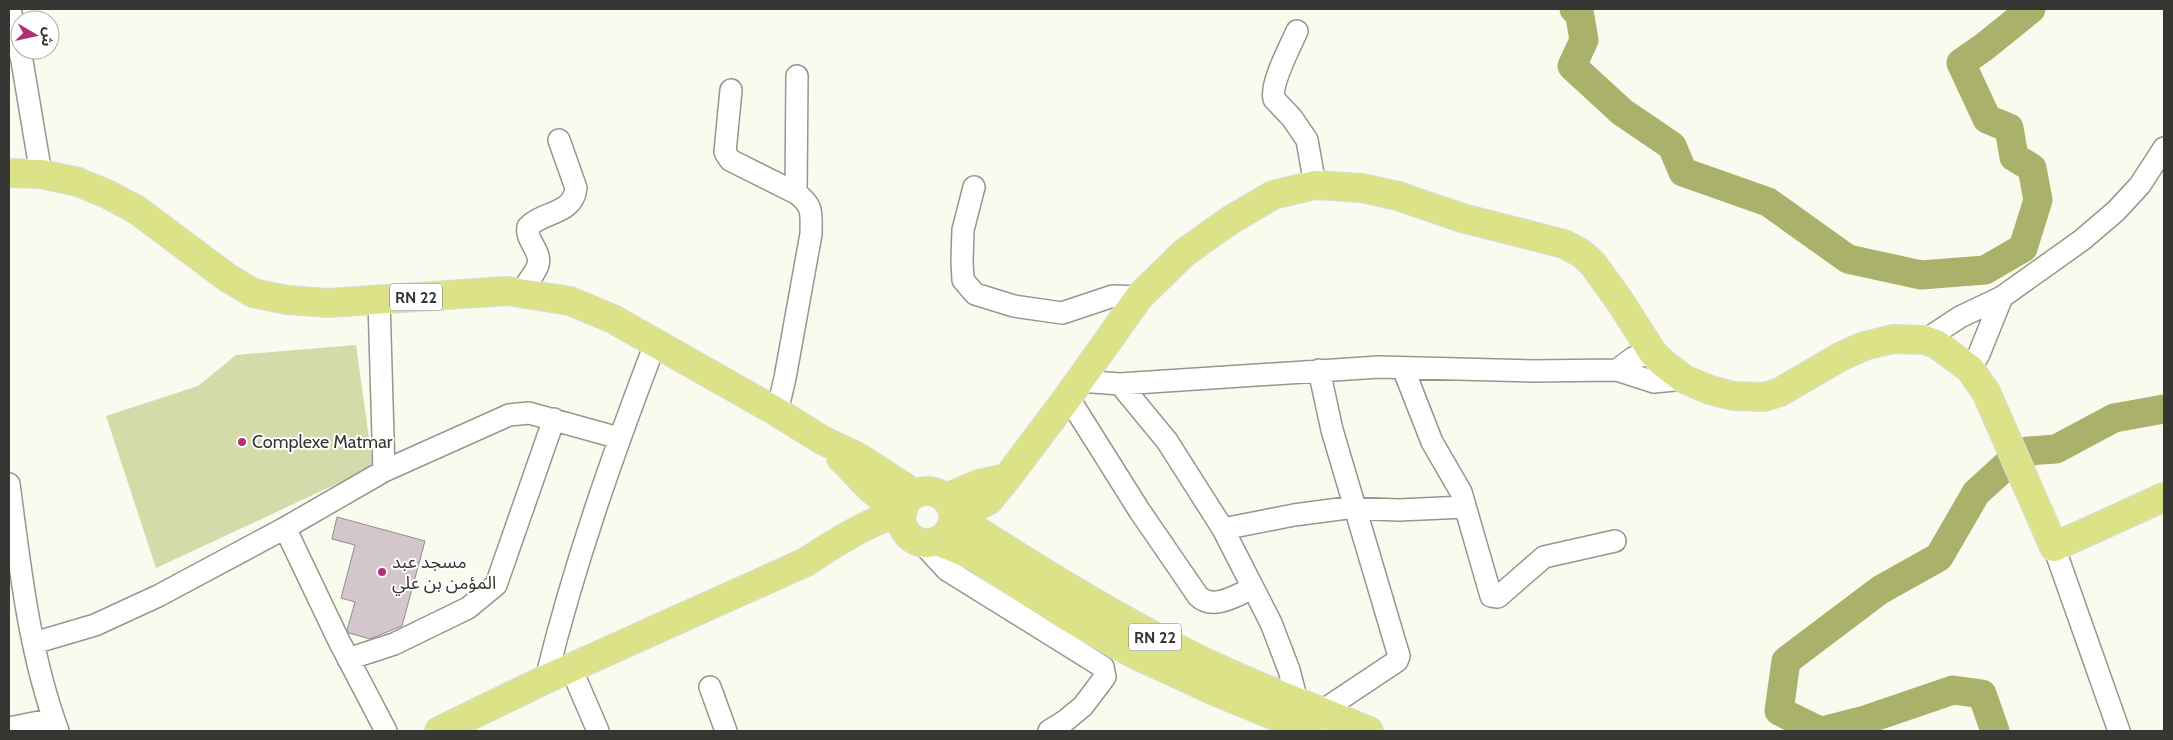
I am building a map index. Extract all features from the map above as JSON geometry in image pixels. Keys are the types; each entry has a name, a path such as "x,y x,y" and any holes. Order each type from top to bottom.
{"main road":[{"name":"RN 22","path":"9,173 41,174 78,182 137,210 228,278 253,293 287,300 320,302 379,301 460,293 521,292 570,301 613,319 777,412 822,440 848,464 872,491 890,503 926,519 972,555 1022,573 1135,626 1192,656 1297,701 1316,725"},
{"path":"439,731 546,679 806,562 833,544 885,516 926,519 989,500 1074,389 1139,297 1184,253 1229,221 1273,195 1315,185 1362,188 1398,196 1462,218 1564,244 1581,253 1593,264 1653,353 1673,372 1710,390 1733,396 1764,397 1780,392 1840,357 1864,346 1893,339 1925,340 1946,351 1970,369 1986,392 2054,547 2164,496"},
{"name":"RN 22","path":"1022,573 1065,615 1132,653 1219,692 1316,725 1369,731"}],"street":[{"path":"10,9 22,61 41,174"},
{"path":"1297,31 1276,82 1273,95 1274,99 1301,130 1307,140 1315,185"},
{"path":"796,193 797,76"},
{"path":"731,90 725,152 730,160 796,193 810,205 811,234 786,378 777,412"},
{"path":"521,292 538,263 537,254 527,232 528,226 569,205 576,193 576,188 559,140"},
{"path":"1925,340 1960,317 2002,297 2082,240 2116,211 2140,186 2164,148"},
{"path":"974,187 963,230 962,261 963,280 975,294 1014,306 1062,313 1113,296 1139,297"},
{"path":"1970,369 1979,354 2002,297"},
{"path":"379,301 384,471"},
{"path":"546,679 559,624 579,556 619,438 655,344"},
{"path":"1617,370 1634,358 1653,353"},
{"path":"1253,588 1225,600 1211,603 1203,602 1139,510 1074,389 1120,384 1379,367 1533,371 1617,370 1654,382 1684,378"},
{"path":"1404,368 1432,442 1461,492 1491,596 1495,597 1506,592 1544,557 1615,541"},
{"path":"1316,725 1399,659 1357,509 1332,430 1319,370"},
{"path":"1120,384 1167,441 1222,529 1271,623 1289,670 1297,701"},
{"path":"34,643 95,625 158,596 285,528 384,471 509,415 530,413 619,438"},
{"path":"348,659 394,644 468,608 496,586 554,419"},
{"path":"9,484 16,593 34,643 56,725 9,728"},
{"path":"1222,529 1294,515 1357,509 1399,510 1465,507"},
{"path":"926,519 947,570 1103,668 1105,677 1082,706 1055,730"},
{"path":"285,528 348,659 386,731"},
{"path":"2054,547 2119,731"},
{"path":"570,668 598,731"},
{"path":"710,687 726,731"}],"green space":[{"name":"Complexe Matmar","path":"356,345 373,467 156,568 106,416 198,386 236,355"}],"building":[{"name":"مسجد عبد المؤمن بن علي","path":"337,517 425,541 402,626 370,639 349,633 347,630 355,602 341,598 355,545 332,539"}],"waterway":[{"path":"1574,9 1579,11 1584,40 1572,66 1622,112 1672,146 1683,172 1768,202 1848,259 1921,275 1985,270 2023,248 2038,200 2032,168 2014,157 2009,128 1987,119 1961,63 2031,9"},
{"path":"1820,731 1779,711 1786,661 1880,590 1939,557 1976,493 2011,461 2028,451 2056,449 2114,418 2164,409"},
{"path":"1822,731 1865,720 1953,690 1982,694 1995,731"}],"place":[{"name":"Complexe Matmar","path":"242,442"},
{"name":"مسجد عبد المؤمن بن علي","path":"382,572"}]}
